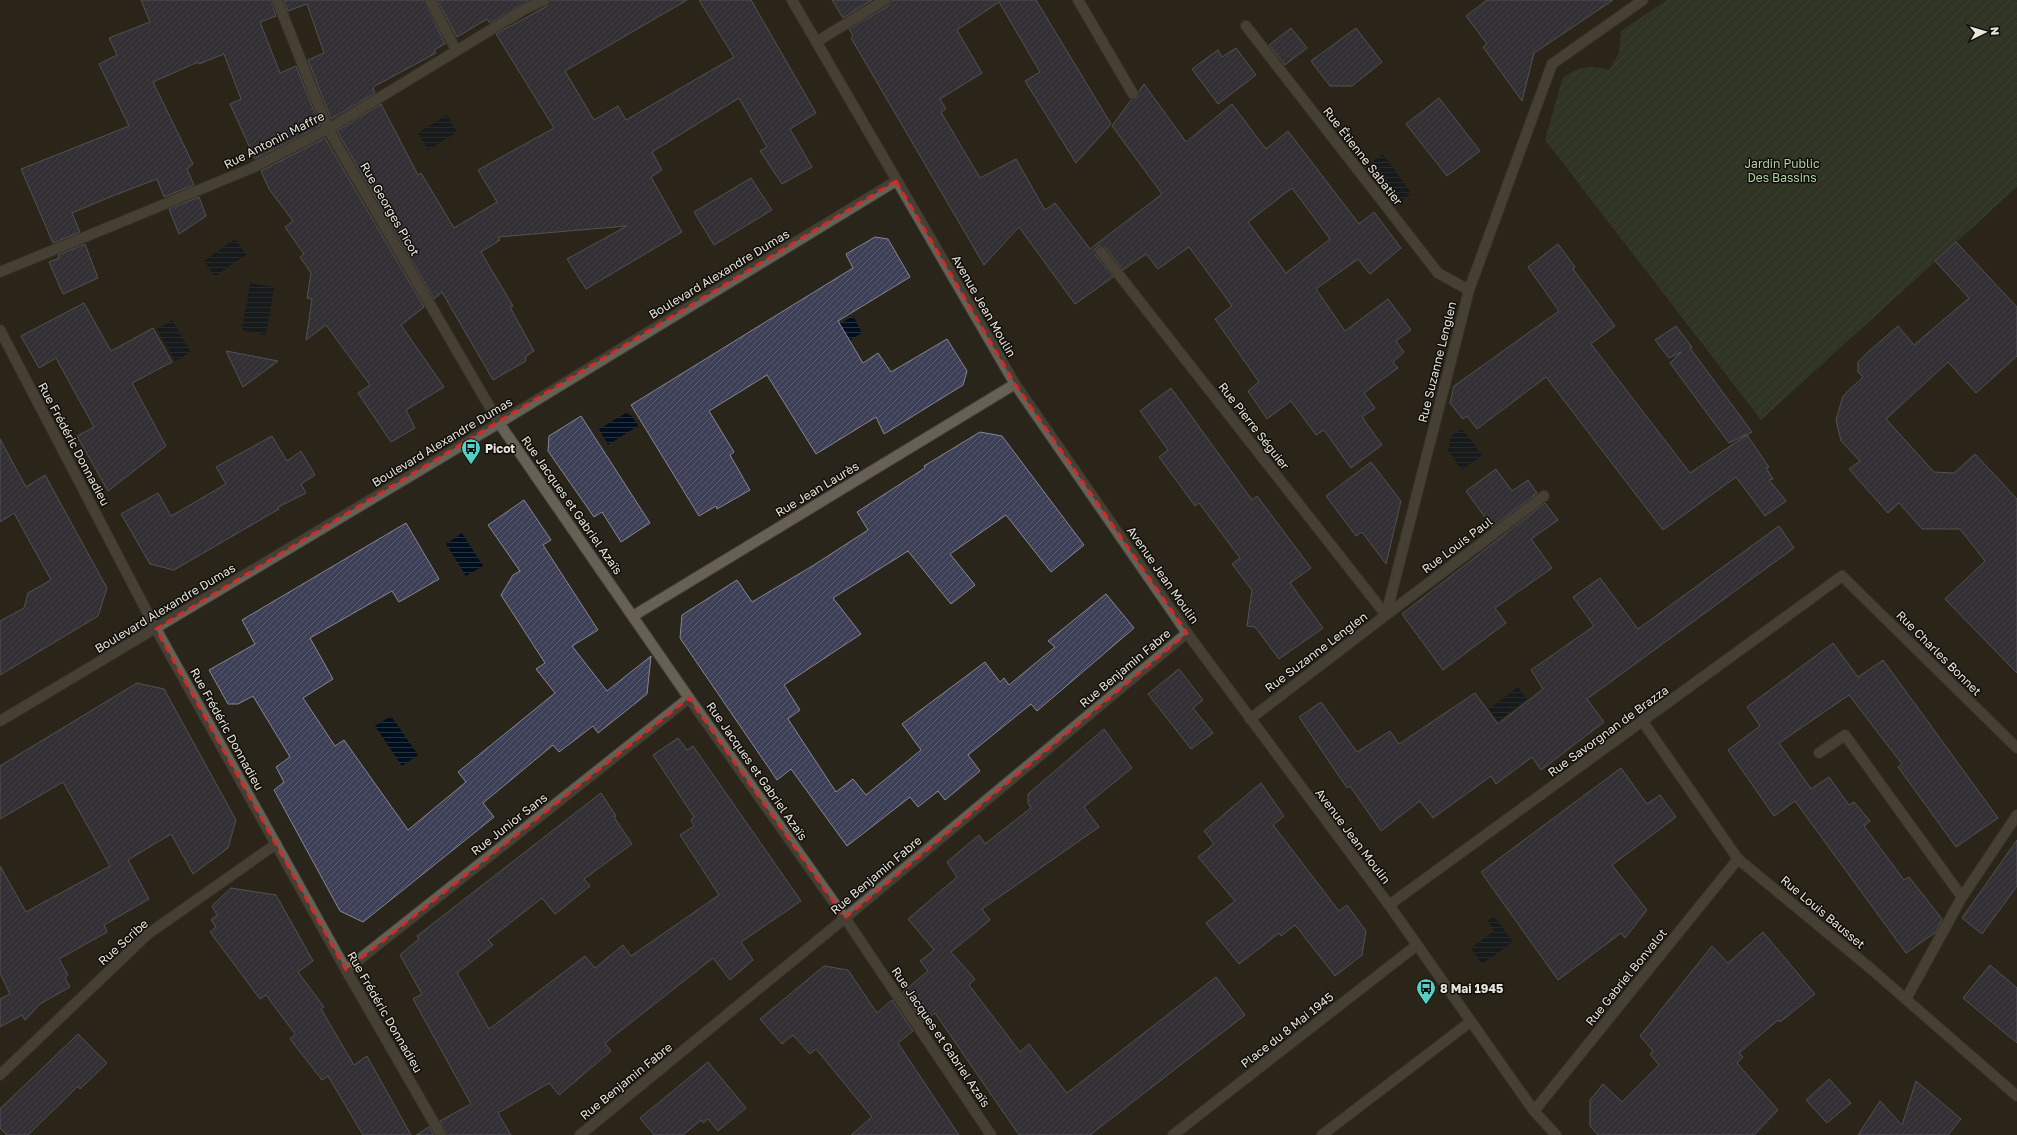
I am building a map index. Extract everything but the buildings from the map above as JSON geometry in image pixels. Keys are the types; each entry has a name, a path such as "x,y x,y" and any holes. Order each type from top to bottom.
{"street":[{"name":"Rue Georges Picot","path":"277,0 328,128 499,423"},
{"path":"430,0 456,50"},
{"name":"Rue Antonin Maffre","path":"0,272 252,168 328,128 525,8 544,0"},
{"name":"Avenue Jean Moulin","path":"792,0 1015,384 1187,633 1388,905 1534,1111 1556,1135"},
{"path":"816,42 885,0"},
{"path":"1078,0 1133,94"},
{"name":"Rue Suzanne Lenglen","path":"1250,719 1386,615 1469,290 1552,64 1643,0"},
{"name":"Rue Étienne Sabatier","path":"1246,26 1438,273 1469,290"},
{"name":"Boulevard Alexandre Dumas","path":"0,721 499,423 896,181"},
{"name":"Rue Pierre Séguier","path":"1100,252 1386,615"},
{"name":"Rue Frédéric Donnadieu","path":"0,330 156,629 346,970 441,1135"},
{"name":"Rue Jean Laurès","path":"633,616 1015,384"},
{"name":"Rue Jacques et Gabriel Azaïs","path":"499,423 689,698 845,918 991,1135"},
{"name":"Rue Louis Paul","path":"1386,615 1544,496"},
{"name":"Rue Savorgnan de Brazza","path":"1388,905 1643,722 1842,576"},
{"name":"Rue Charles Bonnet","path":"1842,576 2017,748"},
{"name":"Rue Benjamin Fabre","path":"580,1135 845,918 1187,633"},
{"name":"Rue Junior Sans","path":"346,970 689,698"},
{"name":"Rue Louis Bausset","path":"1643,722 1738,859 1906,999 2017,1096"},
{"path":"1819,753 1845,735 1962,897"},
{"path":"1906,999 1962,897 2017,815"},
{"name":"Rue Scribe","path":"0,1075 148,934 276,844"},
{"name":"Rue Gabriel Bonvalot","path":"1534,1111 1738,859"},
{"name":"Place du 8 Mai 1945","path":"1173,1135 1417,945"},
{"path":"1322,1135 1470,1022"}],"highlighted area":[{"path":"896,181 1015,384 1187,633 845,918 689,698 346,970 156,629"}],"green space":[{"name":"Jardin Public Des Bassins","path":"1667,0 2017,0 2017,187 1761,420 1545,140 1563,77 1580,69 1590,67 1609,70 1619,53 1621,31"}],"water":[{"path":"447,115 457,132 428,150 418,133"},
{"path":"1383,154 1411,193 1402,200 1373,161"},
{"path":"235,239 246,255 215,276 204,261"},
{"path":"250,283 274,287 266,335 242,330"},
{"path":"853,316 862,333 835,349 824,333"},
{"path":"172,320 191,352 175,361 157,329"},
{"path":"626,413 632,416 638,426 608,445 599,429"},
{"path":"1462,429 1482,455 1462,470 1448,450 1451,436"},
{"path":"462,533 483,566 466,576 446,544"},
{"path":"1518,687 1527,699 1498,721 1489,709"},
{"path":"391,716 418,755 402,766 375,726"},
{"path":"1494,916 1513,942 1482,964 1471,948 1494,931 1487,921"}],"place":[{"name":"Picot","path":"471,465"},
{"name":"8 Mai 1945","path":"1426,1005"}]}
